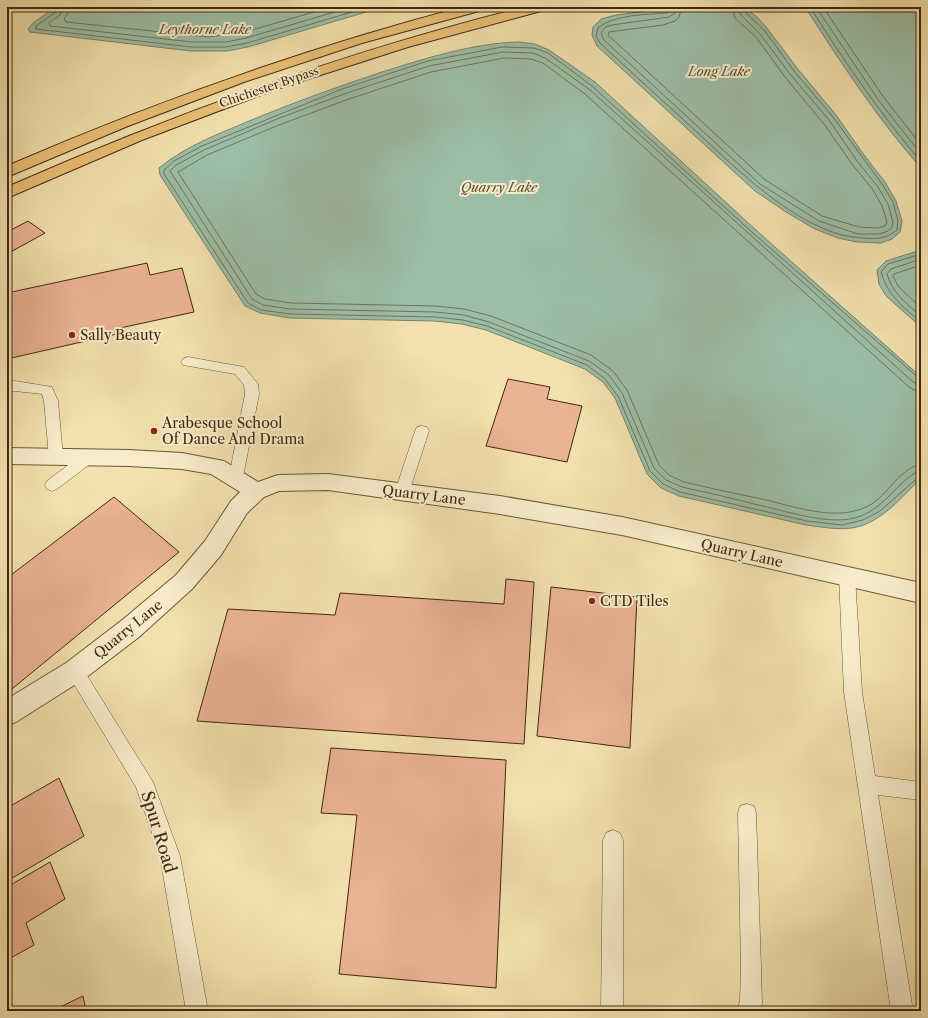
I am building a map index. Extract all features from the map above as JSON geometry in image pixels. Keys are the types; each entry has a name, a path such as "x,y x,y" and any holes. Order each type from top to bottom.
{"highway":[{"name":"Chichester Bypass","path":"7,172 132,118 272,67 363,37 478,7"},
{"name":"Chichester Bypass","path":"7,193 154,129 284,81 380,50 540,7"}],"street":[{"path":"7,456 89,457 182,461 216,467 236,477 256,491"},
{"name":"Quarry Lane","path":"7,713 75,671 130,629 184,582 214,548 239,507 256,491 278,483 328,482 500,505 622,526 921,593"}],"lane":[{"path":"188,362 240,370 251,384 252,394 236,477"},
{"path":"7,387 15,386 47,390 51,402 56,457"},
{"path":"402,492 422,431"},
{"path":"52,485 89,457"},
{"path":"847,576 853,692 902,1011"},
{"name":"Spur Road","path":"75,671 144,782 170,856 197,1011"},
{"path":"867,784 921,791"},
{"path":"747,813 751,1004 747,1011"},
{"path":"612,1011 613,840"}],"water":[{"name":"Leythorne Lake","path":"56,7 383,7 248,47 227,51 191,51 30,32 28,29 33,23"},
{"name":"Long Lake","path":"681,7 743,7 756,16 836,115 885,182 896,201 902,221 900,232 892,239 881,243 857,242 838,238 815,229 786,212 755,191 597,46 592,35 593,27 601,19 616,15"},
{"path":"805,7 921,7 921,168 874,110"},
{"name":"Quarry Lake","path":"519,42 535,44 549,50 595,82 757,231 921,377 921,478 890,509 872,521 846,529 806,525 679,496 661,488 647,474 615,398 603,382 585,369 486,330 462,324 434,321 290,318 260,313 245,306 160,175 159,168 193,146 254,119 316,95 413,62 484,45"},
{"path":"921,250 921,327 886,296 879,284 877,270 886,261"}],"building":[{"path":"28,221 45,233 7,254 7,232"},
{"path":"147,263 150,275 182,268 194,312 120,328 121,333 7,359 7,293"},
{"path":"508,379 550,387 547,399 582,406 567,462 486,446"},
{"path":"114,497 179,552 7,693 7,578"},
{"path":"506,579 534,582 524,744 197,721 228,609 335,615 340,593 504,604"},
{"path":"551,587 637,597 630,748 537,736"},
{"path":"331,748 506,760 496,988 339,974 357,815 321,813"},
{"path":"59,778 84,836 7,881 7,808"},
{"path":"50,862 65,899 26,923 34,945 7,960 7,887"},
{"path":"83,996 86,1011 52,1011"}],"place":[{"name":"Sally Beauty","path":"72,335"},
{"name":"Arabesque School Of Dance And Drama","path":"154,431"},
{"name":"CTD Tiles","path":"592,601"}]}
